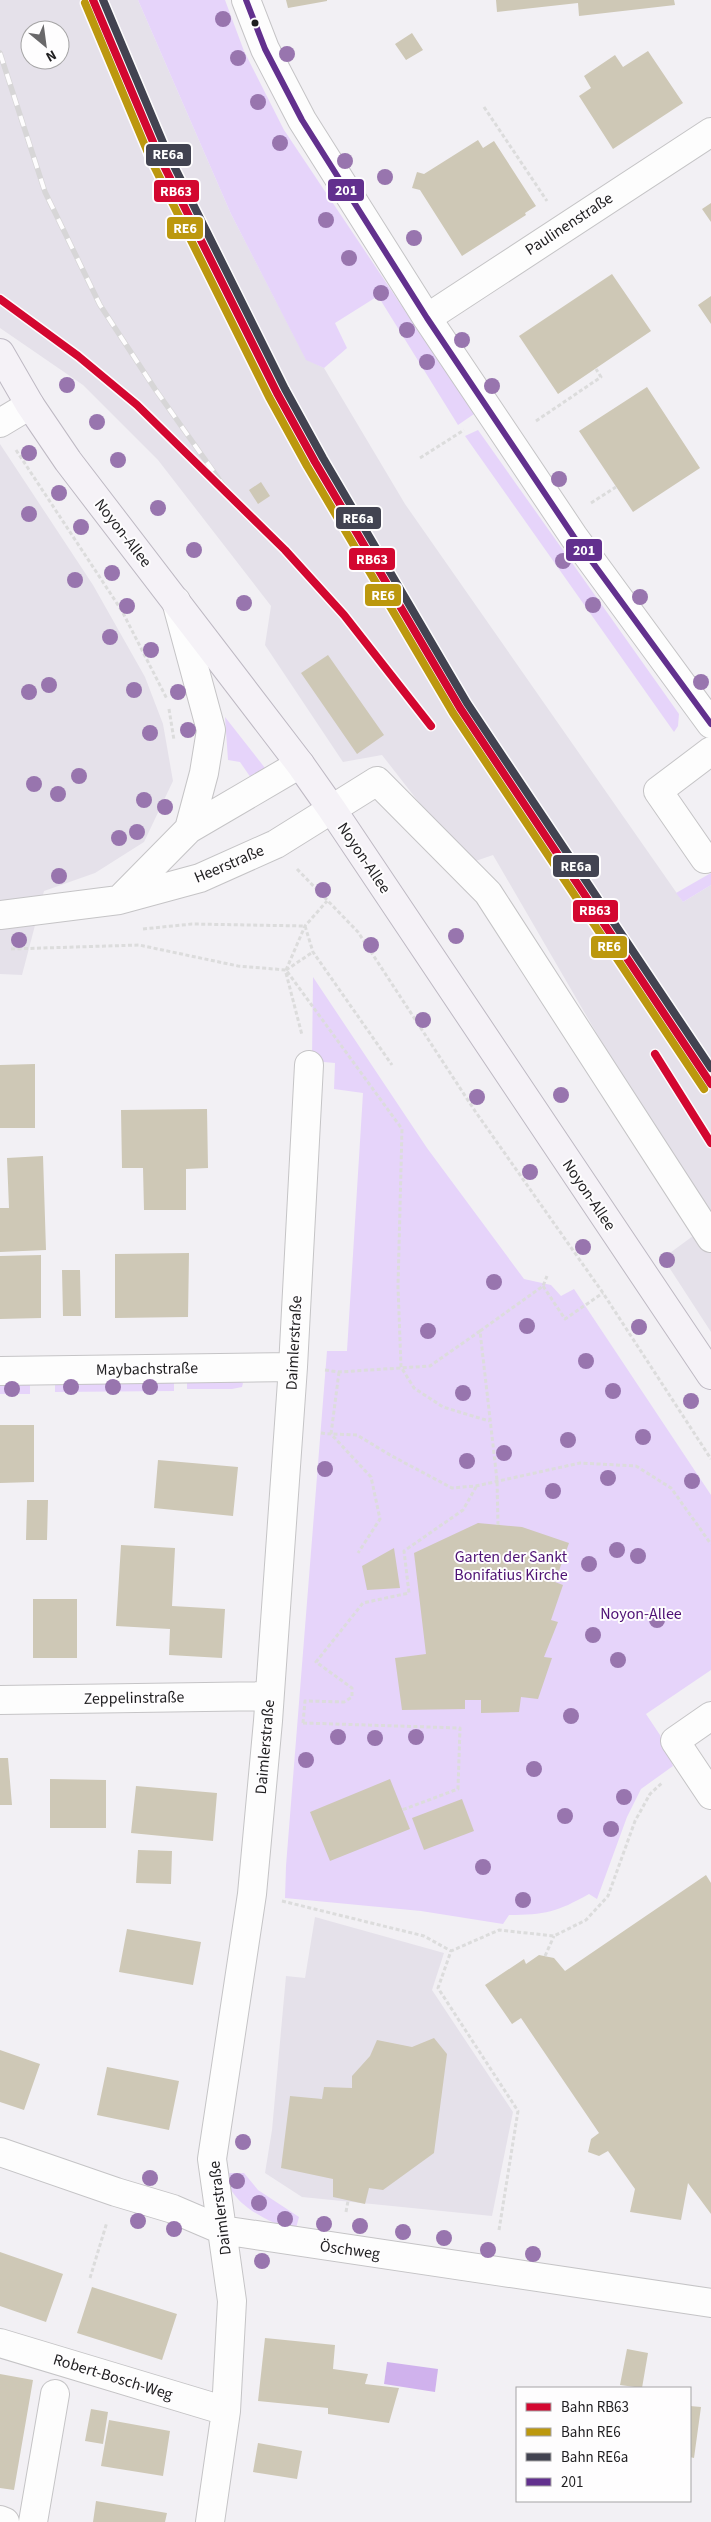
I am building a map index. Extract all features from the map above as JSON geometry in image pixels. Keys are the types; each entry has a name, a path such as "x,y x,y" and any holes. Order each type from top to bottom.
{"main road":[{"name":"Noyon-Allee","path":"0,353 30,405 68,462 300,764 331,808 711,1375"}],"street":[{"path":"246,0 265,49 302,120 427,318 584,550 711,724"},
{"name":"Paulinenstraße","path":"427,318 564,226 711,132"},
{"path":"5,433 30,405"},
{"path":"176,601 210,730 204,773 189,829"},
{"path":"706,859 658,791 711,751"},
{"path":"119,900 189,829 300,764"},
{"name":"Heerstraße","path":"0,915 119,900 200,878 276,844 377,781 488,893 620,1094 711,1238"},
{"name":"Daimlerstraße","path":"210,2522 226,2411 232,2301 212,2158 252,1894 268,1708 293,1367 309,1065"},
{"name":"Maybachstraße","path":"0,1371 293,1367"},
{"name":"Zeppelinstraße","path":"0,1700 268,1708"},
{"path":"711,1716 675,1741 711,1795"},
{"name":"Öschweg","path":"0,2152 116,2192 173,2209 222,2230 711,2303"},
{"name":"Robert-Bosch-Weg","path":"0,2343 226,2411"},
{"path":"33,2522 55,2394"},
{"path":"0,2520 5,2522"}],"path":[{"path":"484,107 564,226"},
{"path":"508,439 601,377 596,369"},
{"path":"5,433 122,611 168,701 179,766 204,773"},
{"path":"420,458 457,434"},
{"path":"276,844 303,877 358,932 475,1111 603,1293 711,1459"},
{"path":"309,1065 286,970 305,926 328,901"},
{"path":"142,930 192,924 305,926"},
{"path":"305,926 313,952 392,1064"},
{"path":"286,970 313,952"},
{"path":"293,1367 339,1372 430,1366 543,1286 547,1276"},
{"path":"543,1286 565,1319 603,1293"},
{"path":"480,1331 496,1480 498,1525"},
{"path":"401,1367 414,1388 443,1407 489,1421"},
{"path":"331,1434 339,1372"},
{"path":"316,1432 357,1435 452,1488 476,1486 496,1480 580,1463 636,1466 671,1488 711,1544"},
{"path":"331,1434 371,1477 380,1518 358,1553"},
{"path":"303,1724 305,1701 344,1702 352,1697 352,1688 316,1662 363,1603 409,1593 404,1551 463,1510 476,1486"},
{"path":"268,1708 303,1724 460,1728 458,1789 402,1810"},
{"path":"499,2230 518,2111 438,1988 451,1951 499,1930 554,1936 586,1920 608,1896 635,1820 650,1794 688,1762"},
{"path":"252,1894 424,1936 451,1951"},
{"path":"545,1956 554,1936"},
{"path":"90,2278 116,2192"},
{"path":"346,2212 348,2200"}],"shaded area":[{"path":"0,0 138,0 231,214 306,359 324,368 405,504 683,902 711,885 711,1332 663,1258 708,1225 493,855 467,864 382,755 343,762 265,645 271,606 158,460 83,385 0,328"},
{"path":"0,444 93,585 145,677 163,724 173,781 144,842 95,873 44,891 22,975 0,974"},
{"path":"315,1917 444,1953 432,1990 513,2112 492,2216 302,2197 265,2173 272,2130 286,1976 305,1978"},
{"path":"387,2362 438,2369 435,2392 384,2384"}],"green space":[{"path":"138,0 225,0 244,51 284,130 474,414 458,425 378,296 335,323 347,348 324,368 306,360 231,214"},
{"path":"478,430 679,714 678,726 674,732 465,436"},
{"path":"225,717 265,768 251,778 240,762 228,760"},
{"path":"711,873 711,885 683,902 676,893"},
{"name":"Garten der Sankt Bonifatius Kirche","path":"313,977 427,1148 524,1279 551,1285 561,1296 574,1289 711,1495 711,1670 646,1714 660,1735 673,1766 641,1789 627,1817 597,1899 589,1894 559,1909 542,1913 509,1915 503,1924 421,1911 285,1898 327,1351 347,1351 363,1093 334,1089 335,1063 312,1061"},
{"path":"187,1381 236,1381 243,1383 242,1387 232,1389 187,1389"},
{"path":"174,1382 174,1391 55,1392 55,1383"},
{"path":"0,1384 30,1384 30,1394 0,1394"},
{"path":"226,2173 244,2173 258,2190 299,2217 295,2232 262,2217 242,2203 228,2184"}],"building":[{"path":"286,0 327,0 327,1 288,8"},
{"path":"496,0 674,0 675,5 579,16 578,3 497,12"},
{"path":"412,33 423,50 406,60 395,44"},
{"path":"648,51 683,103 613,149 579,96 591,88 584,76 615,55 623,67"},
{"path":"478,140 483,148 494,141 536,206 525,213 526,215 462,256 420,190 412,188 417,172 424,174"},
{"path":"711,203 711,222 702,209"},
{"path":"612,274 651,331 558,394 519,336"},
{"path":"711,296 711,324 698,305"},
{"path":"647,387 700,468 633,512 579,431"},
{"path":"261,482 270,496 258,504 249,490"},
{"path":"328,655 384,735 357,754 301,673"},
{"path":"35,1064 35,1128 0,1128 0,1065"},
{"path":"207,1109 208,1168 186,1169 186,1210 144,1210 143,1168 122,1168 121,1110"},
{"path":"43,1156 46,1250 0,1252 0,1208 9,1208 7,1158"},
{"path":"189,1253 188,1317 115,1318 115,1254"},
{"path":"41,1255 41,1318 0,1319 0,1256"},
{"path":"62,1270 80,1270 81,1316 63,1316"},
{"path":"0,1425 34,1425 34,1482 0,1483"},
{"path":"158,1460 238,1467 233,1516 154,1508"},
{"path":"27,1500 48,1500 47,1540 26,1540"},
{"path":"478,1523 522,1527 569,1543 555,1582 563,1585 551,1620 558,1622 544,1657 552,1658 538,1699 521,1697 519,1712 481,1713 481,1700 465,1700 465,1709 402,1710 395,1658 426,1654 414,1553"},
{"path":"121,1545 175,1548 172,1606 225,1609 222,1658 169,1655 170,1629 116,1626"},
{"path":"394,1548 400,1588 367,1590 362,1566"},
{"path":"33,1599 77,1599 77,1658 33,1658"},
{"path":"0,1758 8,1758 12,1805 0,1805"},
{"path":"50,1779 106,1780 106,1828 50,1828"},
{"path":"390,1779 410,1829 330,1861 310,1812"},
{"path":"136,1786 217,1793 213,1841 131,1833"},
{"path":"462,1799 474,1831 424,1850 412,1818"},
{"path":"138,1850 172,1851 171,1884 136,1883"},
{"path":"706,1875 711,1883 711,2214 688,2183 681,2220 630,2212 635,2189 608,2151 599,2156 588,2152 591,2139 599,2133 521,2018 512,2024 485,1985 524,1959 526,1964 539,1955 554,1958 565,1971"},
{"path":"127,1929 201,1942 193,1985 119,1972"},
{"path":"434,2038 447,2054 434,2153 383,2190 369,2188 365,2204 333,2197 333,2179 281,2168 290,2096 322,2099 324,2087 352,2088 352,2076 370,2056 377,2040 412,2047"},
{"path":"0,2050 40,2064 24,2110 0,2102"},
{"path":"107,2067 179,2081 169,2130 97,2115"},
{"path":"0,2252 63,2274 46,2322 0,2306"},
{"path":"92,2287 177,2314 162,2360 77,2333"},
{"path":"265,2338 335,2345 333,2369 368,2374 365,2384 399,2388 389,2423 328,2414 328,2408 258,2401"},
{"path":"627,2349 648,2353 642,2387 620,2385"},
{"path":"0,2374 33,2380 14,2490 0,2488"},
{"path":"691,2406 701,2407 694,2458 691,2457"},
{"path":"91,2409 108,2412 103,2444 85,2441"},
{"path":"109,2420 170,2431 163,2476 101,2466"},
{"path":"258,2443 302,2451 297,2479 253,2472"},
{"path":"96,2501 167,2513 165,2522 93,2522"}],"railway":[{"path":"0,53 45,192 100,305 155,389 233,499"}],"rail line":[{"name":"RB63","path":"93,0 159,156 277,393 315,462 460,708 711,1084"},
{"name":"RE6a","path":"103,0 167,152 285,389 323,458 467,703 711,1068"},
{"name":"RE6","path":"85,3 151,160 269,397 307,466 453,713 704,1089"},
{"name":"RB63","path":"0,299 78,356 137,405 285,550 344,615 431,726"},
{"name":"RB63","path":"655,1054 711,1143"}],"transit line":[{"name":"201","path":"246,0 265,49 302,120 427,318 574,537 711,724"}]}
